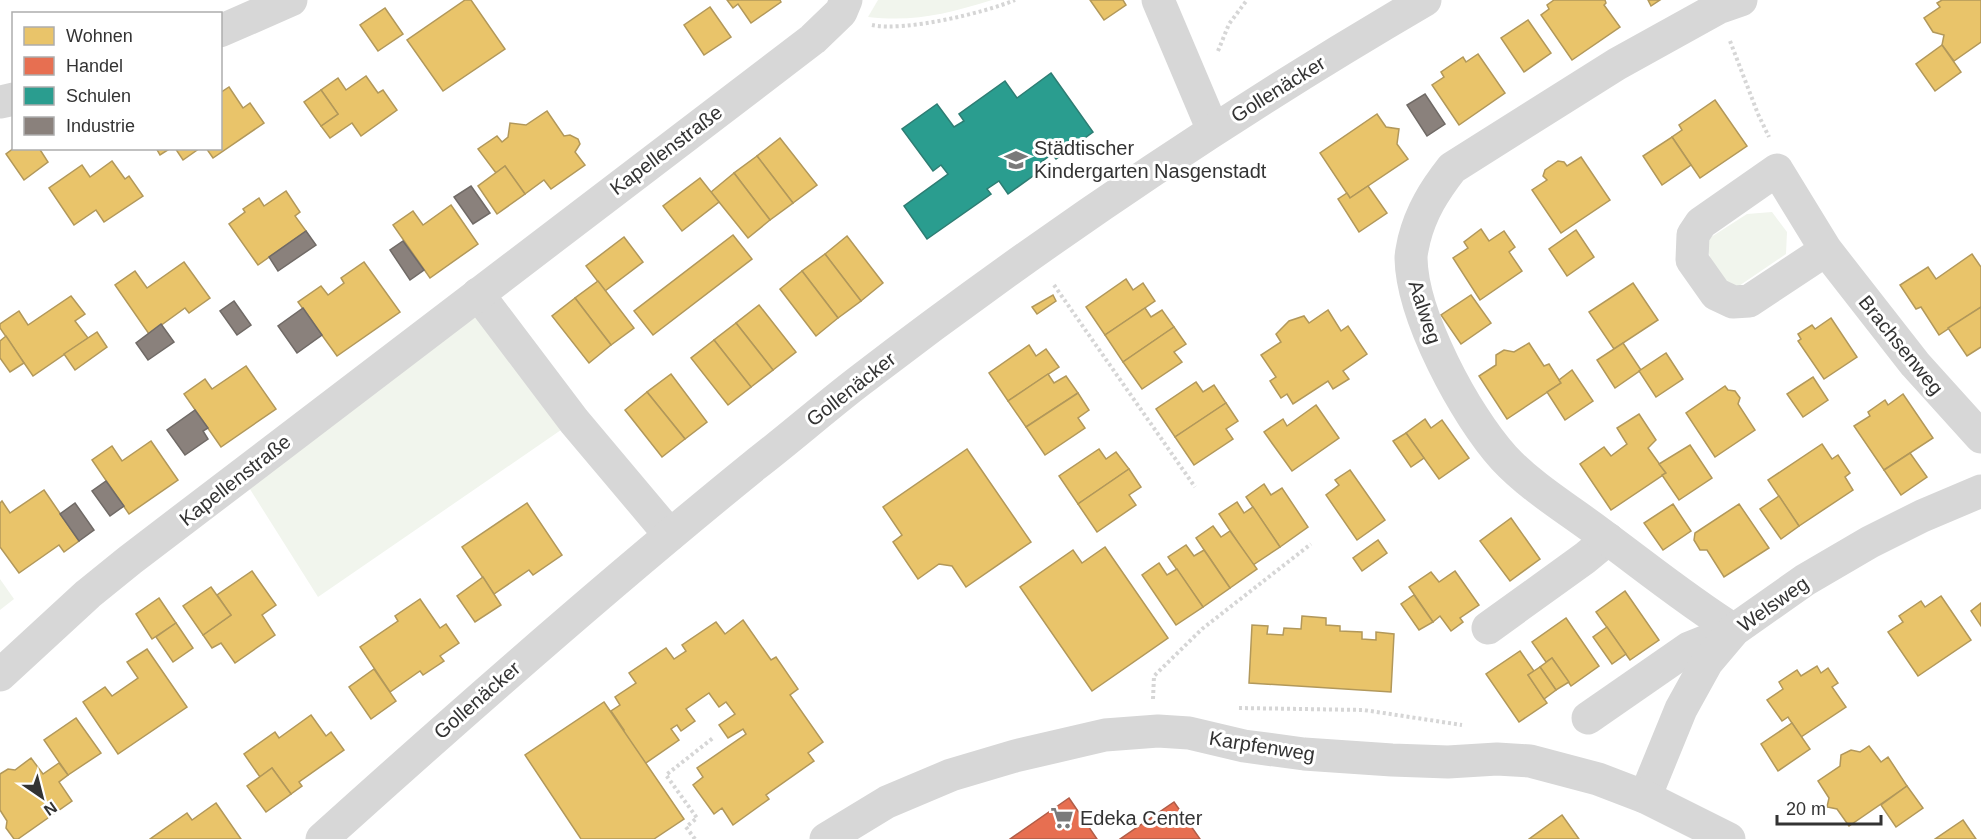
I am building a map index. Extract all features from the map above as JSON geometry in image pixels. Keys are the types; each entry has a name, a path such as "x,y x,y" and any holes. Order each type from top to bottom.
{"street":[{"path":"222,30 291,0"},
{"path":"1158,0 1213,130"},
{"name":"Gollenäcker","path":"322,839 473,703 670,535 857,383 1033,252 1213,130 1425,0"},
{"name":"Aalweg","path":"1729,4 1617,64 1452,168 1434,191 1419,222 1411,256 1416,296 1446,369 1483,432 1504,459 1608,539 1734,630"},
{"name":"Kapellenstraße","path":"0,675 88,594 130,560 813,39 843,6"},
{"path":"1777,170 1701,223 1692,236 1692,260 1716,294 1733,302 1749,301 1826,250"},
{"name":"Brachsenweg","path":"1777,170 1826,250 1915,364 1981,437"},
{"path":"478,294 574,421 670,535"},
{"name":"Welsweg","path":"1645,797 1681,709 1707,662 1734,630 1805,580 1870,542 1922,516 1981,491"},
{"path":"1488,628 1608,539"},
{"path":"1588,718 1689,648 1734,630"},
{"name":"Karpfenweg","path":"826,839 887,802 951,775 1015,756 1105,735 1158,731 1189,733 1244,746 1304,754 1448,762 1497,759 1530,761 1598,779 1645,797 1710,835"}],"path":[{"path":"843,6 861,22 882,27 942,21 1014,0"},
{"path":"1199,97 1229,24 1247,0"},
{"path":"1729,4 1758,114 1773,145 1777,170"},
{"path":"1054,285 1195,487"},
{"path":"1158,731 1153,698 1154,676 1202,629 1311,544"},
{"path":"1237,708 1364,710 1463,725"},
{"path":"695,839 686,827 697,818 666,775 713,738"}],"shaded area":[{"path":"878,0 992,0 931,16 868,17"},
{"path":"1772,212 1787,232 1786,254 1733,290 1712,263 1705,241 1747,214"},
{"path":"478,294 574,421 318,597 241,475"},
{"path":"0,579 14,599 0,610"}],"building: Wohnen":[{"path":"465,0 471,0 505,49 443,91 407,40"},
{"path":"727,0 780,0 781,2 751,23 738,4 733,8"},
{"path":"1090,0 1123,0 1126,5 1104,20"},
{"path":"1554,0 1605,0 1604,5 1620,27 1572,60 1541,15 1549,9 1547,5"},
{"path":"1648,0 1660,0 1651,6"},
{"path":"1942,0 1981,0 1981,42 1954,61 1942,45 1944,35 1933,32 1924,18 1940,7 1937,3"},
{"path":"710,7 731,37 704,55 684,25"},
{"path":"385,8 403,34 378,51 360,25"},
{"path":"1528,20 1551,53 1524,72 1501,38"},
{"path":"1942,45 1961,72 1935,91 1916,64"},
{"path":"1478,54 1505,93 1459,125 1432,85 1444,77 1441,72 1463,57 1466,62"},
{"path":"366,76 378,93 383,90 397,110 361,136 352,123 330,138 321,126 338,114 321,90 338,78 346,90"},
{"path":"229,87 243,108 250,103 264,123 213,158 207,150 222,150 222,92"},
{"path":"321,90 338,114 321,126 304,102"},
{"path":"1715,100 1747,146 1700,178 1672,137 1682,130 1679,125"},
{"path":"547,111 564,136 570,135 578,139 580,144 575,152 585,165 551,189 544,180 525,194 505,166 496,173 478,149 497,136 502,142 508,137 510,123 526,125"},
{"path":"1377,114 1386,127 1399,129 1397,144 1408,159 1350,198 1320,153"},
{"path":"1672,137 1691,165 1662,185 1643,156"},
{"path":"780,138 817,185 793,203 757,156"},
{"path":"12,150 40,150 48,162 24,180 6,154"},
{"path":"157,150 168,150 160,155"},
{"path":"176,150 197,150 183,160"},
{"path":"757,156 793,203 770,220 734,173"},
{"path":"1581,157 1610,200 1561,233 1532,190 1547,180 1543,176 1545,170 1558,161 1564,162 1567,166"},
{"path":"112,161 125,179 129,176 143,196 104,222 96,210 74,225 49,188 82,165 90,177"},
{"path":"505,166 525,194 497,214 478,186"},
{"path":"734,173 770,220 748,238 711,192"},
{"path":"700,178 719,202 682,231 663,206"},
{"path":"1368,186 1387,213 1359,232 1338,199 1347,193 1350,198"},
{"path":"286,191 300,212 295,216 306,231 258,265 229,224 245,212 243,209 259,198 264,206"},
{"path":"451,205 478,244 430,278 393,225 413,211 423,225"},
{"path":"1481,229 1489,241 1504,231 1515,247 1509,252 1522,271 1480,300 1453,258 1468,248 1464,242"},
{"path":"1576,230 1594,257 1567,276 1549,249"},
{"path":"733,235 752,259 653,335 634,311"},
{"path":"847,236 883,283 861,301 825,254"},
{"path":"624,237 643,262 605,291 586,266"},
{"path":"825,254 861,301 838,318 802,271"},
{"path":"1972,254 1981,267 1981,307 1939,335 1921,307 1916,309 1900,285 1928,267 1936,279"},
{"path":"184,262 210,298 189,313 185,308 149,334 115,285 135,271 147,288"},
{"path":"364,262 400,312 337,356 298,302 321,286 328,295 344,283 341,278"},
{"path":"802,271 838,318 816,336 780,289"},
{"path":"1126,279 1133,290 1143,283 1155,301 1105,335 1086,307"},
{"path":"598,281 634,328 611,345 575,298"},
{"path":"1633,283 1658,320 1614,349 1589,312"},
{"path":"1053,295 1056,301 1037,314 1032,307"},
{"path":"1471,295 1491,323 1461,344 1441,315"},
{"path":"71,296 85,314 75,321 88,338 33,376 0,328 0,324 19,311 28,325"},
{"path":"575,298 611,345 589,363 552,316"},
{"path":"759,305 796,352 773,370 736,323"},
{"path":"1981,307 1981,347 1967,356 1948,328"},
{"path":"1145,308 1151,317 1162,310 1174,327 1123,362 1105,335"},
{"path":"1328,310 1341,331 1348,326 1367,354 1343,371 1349,379 1333,389 1328,381 1293,404 1287,394 1281,398 1270,381 1276,377 1261,355 1281,342 1276,334 1289,321 1304,316 1309,323"},
{"path":"1831,318 1857,357 1824,379 1798,341 1801,339 1798,334 1812,325 1815,329"},
{"path":"736,323 773,370 751,387 714,340"},
{"path":"1174,327 1186,344 1174,352 1182,362 1142,389 1123,362"},
{"path":"97,332 107,347 75,370 64,354"},
{"path":"6,336 24,363 10,372 0,358 0,341"},
{"path":"714,340 751,387 728,405 691,358"},
{"path":"1529,343 1544,366 1549,364 1561,383 1507,419 1479,376 1496,365 1496,355 1504,350 1514,352"},
{"path":"1623,343 1641,370 1615,388 1597,360"},
{"path":"1029,345 1036,356 1046,349 1059,367 1008,401 989,373"},
{"path":"1666,353 1683,379 1656,397 1639,371"},
{"path":"246,366 276,409 221,447 184,394 205,379 212,389"},
{"path":"1572,370 1593,401 1565,420 1547,392 1561,383 1559,380"},
{"path":"671,374 707,422 685,439 647,392"},
{"path":"1048,374 1054,383 1066,376 1078,393 1026,427 1008,401"},
{"path":"1813,377 1828,400 1803,417 1787,394"},
{"path":"1196,382 1203,392 1214,385 1226,403 1175,437 1156,409"},
{"path":"1725,386 1728,390 1735,391 1740,398 1738,404 1755,430 1715,457 1686,413"},
{"path":"647,392 685,439 662,457 625,410"},
{"path":"1078,393 1089,410 1078,418 1085,428 1045,455 1026,427"},
{"path":"1903,394 1933,438 1884,470 1854,426 1870,416 1868,412 1885,400 1888,405"},
{"path":"1226,403 1238,421 1226,429 1233,439 1194,465 1175,437"},
{"path":"1316,405 1339,438 1292,471 1264,432 1283,419 1287,426"},
{"path":"1639,414 1656,440 1648,448 1666,473 1611,510 1580,464 1604,447 1611,456 1627,444 1617,428"},
{"path":"1425,419 1431,428 1442,420 1469,458 1439,479 1406,433"},
{"path":"1406,433 1424,458 1411,467 1393,441"},
{"path":"151,441 178,480 129,514 92,460 112,446 122,461"},
{"path":"1822,444 1832,459 1838,455 1850,473 1845,477 1853,490 1799,526 1768,480"},
{"path":"1690,445 1712,478 1679,500 1662,475 1666,473 1659,464"},
{"path":"967,449 1031,542 966,587 952,566 939,564 918,579 893,542 902,535 883,507"},
{"path":"1099,449 1106,459 1116,452 1129,469 1078,504 1059,476"},
{"path":"1910,453 1927,477 1901,495 1884,470"},
{"path":"1129,469 1141,487 1129,495 1136,505 1097,532 1078,504"},
{"path":"1350,470 1385,520 1357,540 1326,495 1339,485 1335,480"},
{"path":"1264,484 1271,495 1282,488 1308,527 1280,547 1246,497"},
{"path":"44,490 79,541 64,552 59,545 19,573 0,547 0,503 2,501 10,513"},
{"path":"1779,496 1799,526 1781,539 1760,509"},
{"path":"1237,502 1244,513 1253,507 1280,547 1253,565 1219,514"},
{"path":"527,503 562,555 533,575 529,570 494,594 462,547"},
{"path":"1673,504 1691,531 1663,550 1644,523"},
{"path":"1739,504 1769,548 1724,577 1707,550 1700,550 1694,540 1695,533"},
{"path":"1511,518 1540,559 1510,581 1480,541"},
{"path":"1213,526 1221,537 1230,531 1257,569 1230,588 1196,538"},
{"path":"1378,540 1387,553 1362,571 1353,558"},
{"path":"1186,545 1194,556 1204,550 1230,588 1203,607 1168,557"},
{"path":"1105,547 1168,638 1092,691 1020,587 1073,550 1082,563"},
{"path":"1159,563 1167,575 1177,569 1203,607 1176,625 1142,575"},
{"path":"252,571 276,605 262,615 275,635 235,663 221,643 212,648 203,635 231,615 217,595"},
{"path":"1455,571 1479,605 1460,618 1463,622 1451,631 1440,616 1433,622 1409,587 1431,572 1439,582"},
{"path":"483,577 501,605 475,622 457,596"},
{"path":"211,587 231,615 203,635 183,606"},
{"path":"1625,591 1659,640 1630,660 1596,612"},
{"path":"1414,595 1433,622 1419,630 1401,604"},
{"path":"1941,596 1971,640 1918,676 1888,632 1903,622 1899,616 1921,601 1925,607"},
{"path":"159,598 176,623 152,639 136,614"},
{"path":"420,599 440,628 446,624 459,643 440,656 444,661 423,675 420,671 390,692 360,647 398,621 395,616"},
{"path":"1981,603 1981,626 1971,611"},
{"path":"1302,616 1326,618 1326,625 1340,626 1340,631 1362,632 1362,639 1376,640 1376,632 1394,634 1391,692 1249,683 1252,625 1268,626 1267,634 1283,635 1284,628 1301,629"},
{"path":"1566,618 1599,666 1571,686 1552,658 1546,662 1532,642"},
{"path":"743,620 771,660 776,657 798,689 790,695 823,742 808,753 814,761 766,795 769,799 733,825 722,808 714,814 693,785 703,777 697,768 746,734 743,729 728,738 719,725 735,714 726,702 719,707 709,693 686,709 695,721 681,731 677,725 671,729 679,740 643,765 620,732 624,730 611,711 620,705 615,697 636,683 629,673 666,648 674,659 686,651 682,645 716,622 725,634"},
{"path":"176,623 193,648 173,662 156,637"},
{"path":"1607,627 1626,654 1612,664 1593,637"},
{"path":"147,649 187,707 118,754 83,702 105,687 112,696 138,678 127,662"},
{"path":"1520,651 1534,671 1528,675 1547,703 1519,722 1486,674"},
{"path":"1552,658 1569,682 1556,690 1540,667"},
{"path":"1817,666 1821,673 1828,668 1838,683 1832,687 1846,707 1801,737 1788,717 1782,721 1767,700 1783,689 1779,682 1797,670 1801,676"},
{"path":"1540,667 1556,690 1544,699 1528,675"},
{"path":"374,669 396,701 371,719 349,687"},
{"path":"604,702 684,819 654,839 581,839 525,755"},
{"path":"311,715 326,736 331,732 344,750 299,782 302,786 291,794 272,768 260,777 244,754 275,732 279,738"},
{"path":"76,718 101,753 68,775 44,740"},
{"path":"1792,723 1810,749 1778,771 1761,744"},
{"path":"1869,746 1881,762 1888,757 1907,786 1849,826 1837,809 1827,807 1829,798 1818,781 1840,766 1841,755 1851,750 1860,752"},
{"path":"31,758 43,774 59,763 68,775 59,782 72,801 18,839 14,839 6,828 7,821 0,810 0,774 8,769 15,770"},
{"path":"272,768 291,794 266,812 247,786"},
{"path":"1907,786 1923,808 1896,827 1881,805"},
{"path":"216,803 241,839 150,839 187,813 192,820"},
{"path":"1562,815 1579,839 1529,839"},
{"path":"1963,820 1976,839 1935,839"}],"building: Handel":[{"name":"Edeka Center","path":"1069,798 1097,839 1010,839"},
{"name":"Edeka Center","path":"1174,802 1200,839 1120,839"}],"building: Schulen":[{"path":"1051,73 1093,132 1056,159 1052,154 1040,163 1044,168 1008,194 999,181 987,189 991,194 927,239 904,206 948,174 941,165 933,171 902,129 937,104 954,127 964,121 959,114 1005,81 1017,98"}],"building: Industrie":[{"path":"1425,94 1445,124 1427,136 1407,105"},
{"path":"471,186 490,213 473,224 454,197"},
{"path":"306,231 316,245 278,271 269,257"},
{"path":"403,241 424,270 410,280 390,250"},
{"path":"234,301 251,325 237,335 220,311"},
{"path":"303,308 322,335 297,353 278,326"},
{"path":"161,324 174,342 148,360 136,343"},
{"path":"195,410 208,428 203,431 208,439 185,455 167,430"},
{"path":"106,481 124,506 110,516 92,491"},
{"path":"75,503 94,530 79,541 60,514"}],"place":[{"name":"Städtischer Kindergarten Nasgenstadt","path":"1016,160"},
{"name":"Edeka Center","path":"1062,818"}]}
